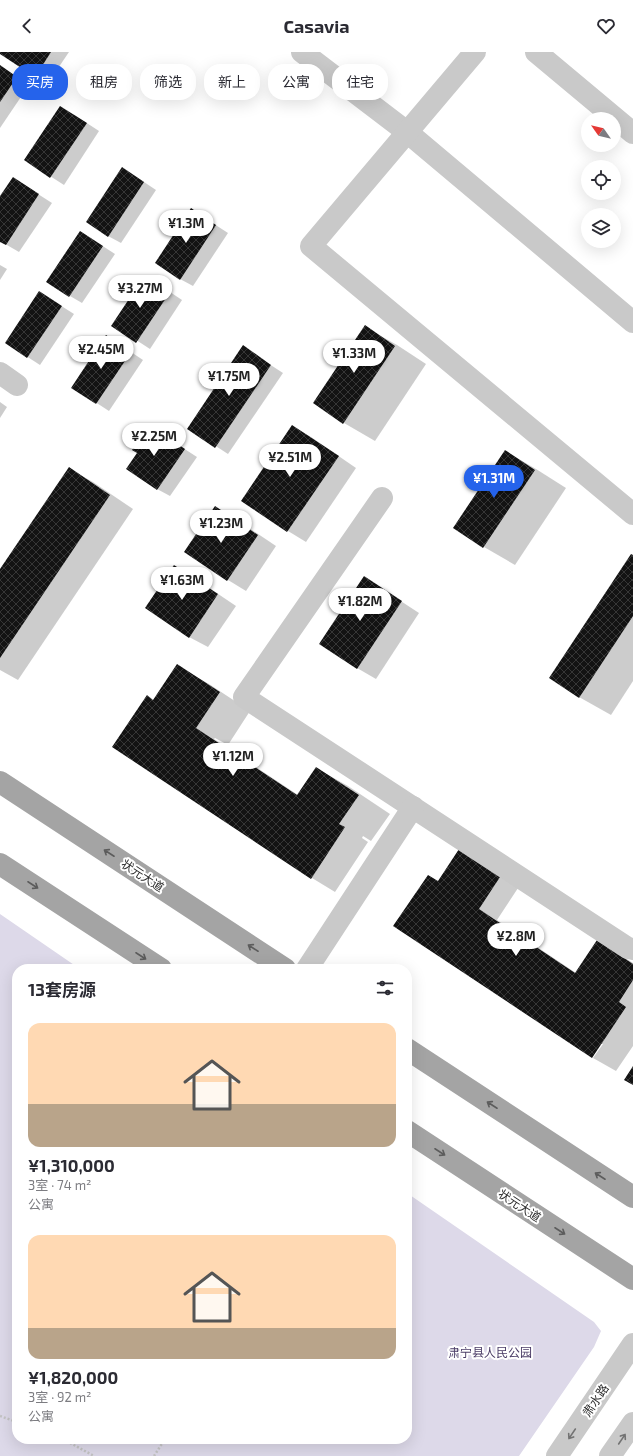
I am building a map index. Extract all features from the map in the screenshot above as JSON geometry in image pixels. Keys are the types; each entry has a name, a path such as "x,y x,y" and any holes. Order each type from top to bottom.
{"main road":[{"name":"状元大道","path":"0,782 277,964"},
{"path":"0,864 153,964"},
{"path":"412,1052 633,1198"},
{"name":"状元大道","path":"412,1134 633,1279"}],"street":[{"path":"302,52 407,132 633,322"},
{"path":"475,52 311,246 633,514"},
{"path":"536,52 633,133"},
{"path":"382,498 244,697 621,944 633,950"},
{"path":"309,964 413,807"},
{"name":"肃水路","path":"557,1456 633,1344"},
{"path":"610,1456 633,1423"}],"path":[{"path":"0,1416 12,1420"},
{"path":"72,1444 94,1456"},
{"path":"154,1456 162,1444"}],"green space":[{"name":"肃宁县人民公园","path":"0,914 73,964 12,964 12,1444 412,1444 412,1196 594,1322 601,1331 594,1347 519,1456 0,1456"}],"building":[{"path":"0,52 51,52 43,64 15,64 0,54"},
{"path":"0,65 12,73 12,84 0,102"},
{"path":"60,106 87,123 50,178 24,160"},
{"path":"122,167 144,182 108,237 86,222"},
{"path":"13,177 39,194 6,245 0,242 0,196"},
{"path":"191,208 216,225 180,280 155,263"},
{"path":"80,231 103,246 69,297 46,282"},
{"path":"145,275 170,292 136,343 111,326"},
{"path":"39,291 62,306 27,358 5,343"},
{"path":"365,325 395,346 343,424 313,403"},
{"path":"106,335 131,352 96,404 71,388"},
{"path":"243,345 271,365 215,448 187,429"},
{"path":"149,425 185,449 157,490 126,469 137,453 132,450"},
{"path":"292,425 339,456 287,532 241,501"},
{"path":"505,450 535,470 483,548 453,528"},
{"path":"69,467 110,495 0,658 0,569"},
{"path":"215,506 258,535 227,581 184,552"},
{"path":"631,554 633,555 633,616 579,698 549,678"},
{"path":"174,565 218,594 189,638 145,608"},
{"path":"364,576 402,601 357,669 319,644"},
{"path":"177,664 220,692 196,728 297,795 316,767 359,795 339,824 345,827 311,879 112,747 147,695 153,700"},
{"path":"461,846 502,874 479,909 575,973 597,940 633,964 633,980 619,1002 626,1007 592,1058 393,926 428,875 438,881"},
{"path":"633,1066 633,1085 624,1080"}]}
